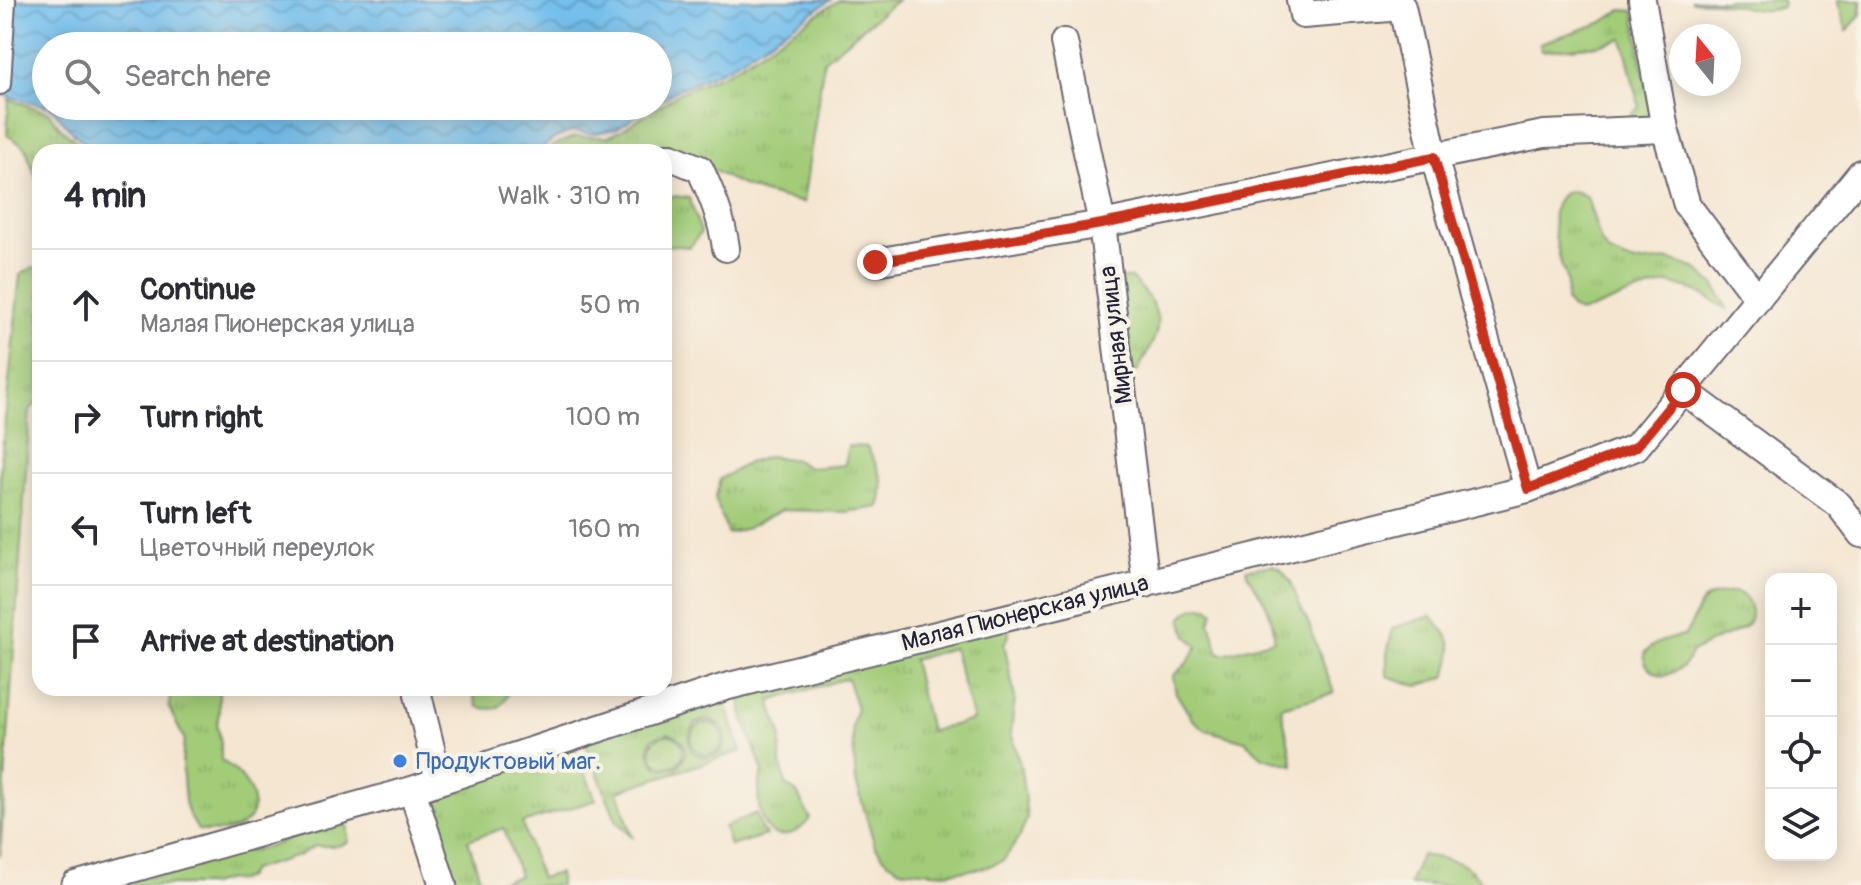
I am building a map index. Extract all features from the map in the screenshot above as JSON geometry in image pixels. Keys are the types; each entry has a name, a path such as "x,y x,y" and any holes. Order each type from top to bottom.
{"street":[{"path":"0,84 5,0"},
{"path":"1300,0 1303,15 1402,7 1434,157 1528,489"},
{"path":"1642,0 1665,129 1687,205 1758,299"},
{"name":"Мирная улица","path":"1064,42 1102,224 1146,584"},
{"path":"875,262 1102,224 1544,134 1665,129"},
{"path":"672,157 700,169 718,212 726,248"},
{"name":"Малая Пионерская улица","path":"75,885 412,790 725,687 1528,489 1636,447 1861,173"},
{"path":"1683,390 1839,505 1861,534"},
{"path":"418,696 439,781"},
{"path":"412,790 443,885"}],"green space":[{"path":"839,0 897,0 824,60 803,203 755,190 672,154 672,144 557,144 574,137 608,137 637,120 672,120 672,98 728,72"},
{"path":"1690,0 1783,0 1782,7 1766,10"},
{"path":"1837,0 1861,0 1861,14 1847,31"},
{"path":"1621,10 1634,11 1652,124 1620,125 1639,107 1623,39 1541,51 1540,43 1601,23"},
{"path":"9,99 32,107 32,120 54,120 79,144 32,144 32,166 25,147 7,135"},
{"path":"1568,191 1587,197 1601,242 1609,253 1635,263 1670,260 1697,269 1716,287 1727,309 1696,291 1669,283 1590,310 1579,312 1572,309 1566,302 1567,282 1554,224 1556,204"},
{"path":"672,197 689,198 701,232 690,247 672,246"},
{"path":"32,268 32,408 0,856 0,470 20,275"},
{"path":"1120,278 1131,278 1143,291 1152,303 1158,324 1136,373 1129,373"},
{"path":"848,446 867,447 881,476 883,490 879,507 847,512 782,510 728,534 715,499 720,479 748,463 770,456 795,460 809,468 845,465"},
{"path":"1272,565 1280,568 1291,582 1334,693 1281,707 1293,765 1263,757 1245,741 1206,730 1192,719 1176,693 1173,676 1187,663 1198,646 1187,636 1182,618 1196,607 1214,611 1210,622 1219,653 1274,640 1267,607 1246,569"},
{"path":"1736,592 1744,596 1749,604 1751,612 1747,625 1692,652 1685,664 1669,674 1664,676 1649,668 1644,657 1649,648 1684,636 1705,600"},
{"path":"1431,616 1451,644 1445,677 1418,686 1387,676 1387,654 1393,628"},
{"path":"1008,624 1009,636 1004,643 1015,698 1011,732 1021,768 1027,818 1020,836 1003,861 983,868 944,873 900,869 886,860 875,846 856,782 852,726 857,708 847,678 770,701 781,735 780,758 786,786 797,793 810,818 790,834 772,833 764,823 759,808 763,772 744,719 738,691","holes":["953,648 973,720 930,731 913,660"]},
{"path":"723,695 741,751 618,791 632,836 617,822 584,740","holes":["711,720 723,728 724,742 720,751 704,757 690,747 690,737 696,723","669,733 684,743 686,752 677,767 660,769 649,751 653,738"]},
{"path":"170,696 219,696 217,726 221,760 237,772 253,799 253,811 247,821 236,828 198,830 189,815 182,765 184,739 169,708"},
{"path":"474,696 507,696 499,707 478,707"},
{"path":"707,723 718,728 723,739 718,750 707,755 696,750 691,739 696,728"},
{"path":"667,735 678,740 683,751 678,762 667,767 656,762 651,751 656,740"},
{"path":"573,744 596,800 522,823 540,878 559,873 560,885 489,885 519,876 504,828 468,840 482,885 448,885 419,794"},
{"path":"756,813 766,835 730,846 724,827"},
{"path":"333,823 343,823 348,827 348,842 338,846 315,846 298,856 251,870 246,878 239,881 227,879 210,885 115,885 175,873 225,855 268,847"},
{"path":"1421,855 1464,866 1483,885 1409,885"}],"water":[{"path":"0,0 831,0 727,68 672,93 672,32 32,32 32,102 0,94"},
{"path":"62,120 630,120 616,129 592,134 573,131 547,144 87,144"}],"place":[{"name":"Продуктовый маг.","path":"400,761"}],"route":[{"path":"875,262 1102,224 1434,157 1528,489 1636,447 1683,390"}]}
